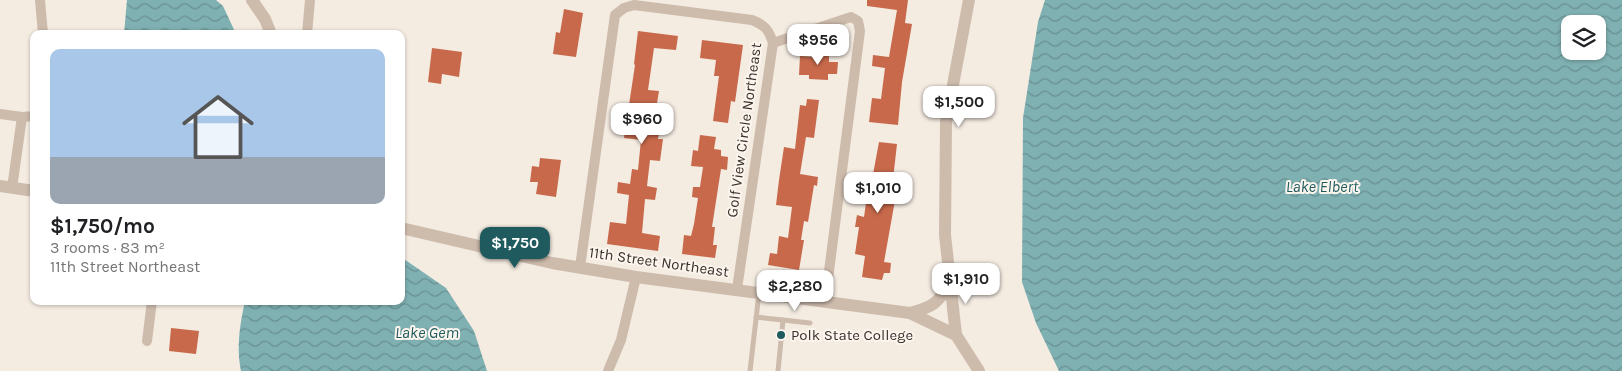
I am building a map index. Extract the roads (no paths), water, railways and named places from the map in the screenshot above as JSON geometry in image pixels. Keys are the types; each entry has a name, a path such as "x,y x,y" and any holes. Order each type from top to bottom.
{"street":[{"path":"40,0 44,30"},
{"path":"252,0 265,19 269,30"},
{"path":"307,30 310,0"},
{"path":"969,0 946,122 947,255 956,335 975,366"},
{"name":"Golf View Circle Northeast","path":"580,267 615,15 624,8 634,5 752,20 762,23 769,31 773,43 737,290"},
{"path":"773,43 852,18 858,21 860,32 825,302"},
{"path":"0,114 30,116"},
{"path":"22,117 6,187 30,190"},
{"name":"11th Street Northeast","path":"405,229 552,263 636,277 910,312 956,335"},
{"path":"608,371 621,340 636,277"},
{"path":"910,312 933,305 950,285"},
{"path":"147,341 152,305"}],"lane":[{"path":"750,371 759,292"},
{"path":"756,317 810,323"},
{"path":"778,371 783,320"}],"water":[{"path":"127,0 216,0 223,6 234,30 124,30"},
{"name":"Lake Elbert","path":"1045,0 1622,0 1622,371 1059,371 1036,323 1022,282 1023,118 1038,22"},
{"name":"Lake Gem","path":"405,260 446,288 474,331 487,371 241,371 239,336 244,305 405,305"}],"place":[{"name":"Polk State College","path":"781,335"}]}
